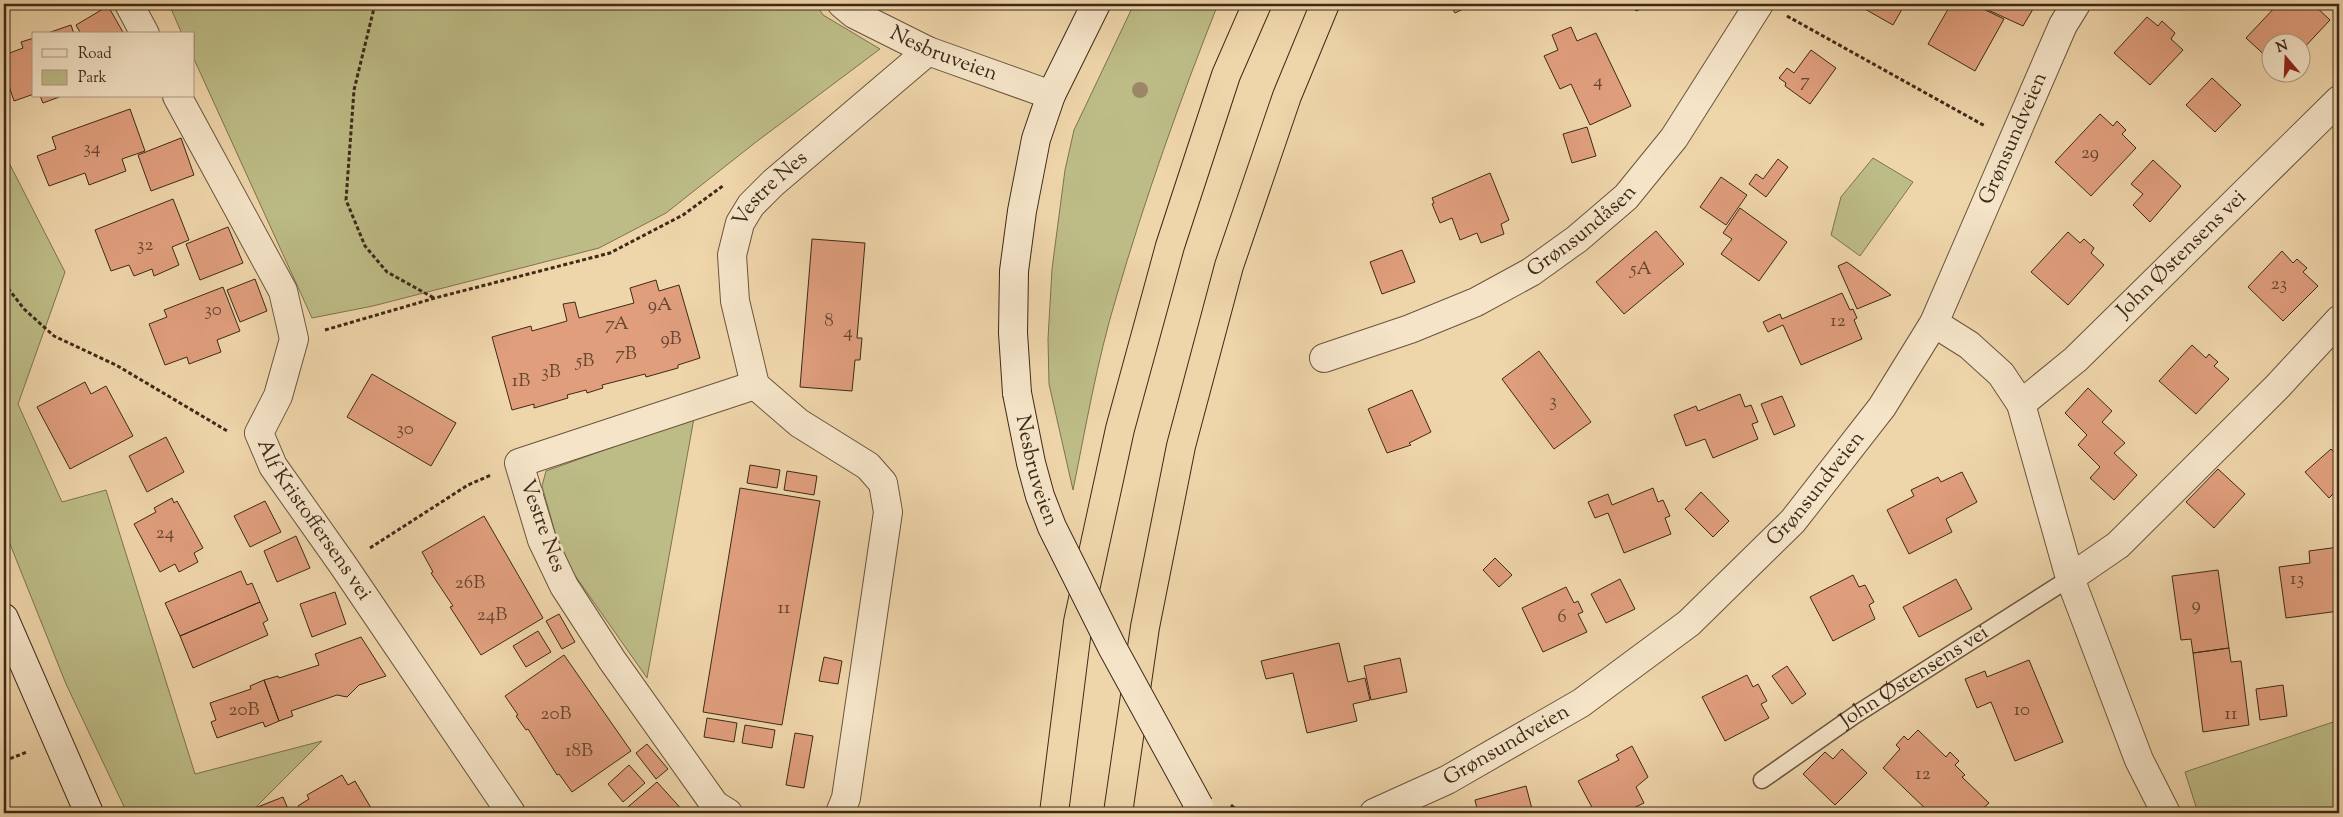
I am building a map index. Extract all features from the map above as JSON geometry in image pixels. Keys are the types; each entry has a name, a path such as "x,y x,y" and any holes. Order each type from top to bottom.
{"highway":[{"path":"1054,813 1078,622 1120,429 1170,246 1226,76 1257,4"},
{"path":"1118,813 1145,627 1180,446 1229,266 1287,96 1325,4"}],"street":[{"path":"129,4 144,32"},
{"name":"Nesbruveien","path":"842,4 854,14 928,51 1050,96"},
{"name":"Nesbruveien","path":"1096,4 1050,96 1036,139 1022,211 1014,271 1013,332 1017,394 1031,464 1040,496 1052,527 1112,647 1201,810"},
{"name":"Grønsundveien","path":"1374,813 1447,780 1581,703 1689,623 1793,521 1882,407 1934,323 2063,25 2076,4"},
{"name":"Grønsundåsen","path":"1324,358 1410,329 1476,302 1531,272 1577,239 1626,197 1674,138 1770,8"},
{"name":"Vestre Nes","path":"728,813 715,805 612,660 564,586 542,540 519,463 755,385 735,301 732,255 740,223 751,205 773,183 928,51"},
{"name":"Alf Kristoffersens vei","path":"178,98 283,291 294,339 278,396 259,433 273,466 511,813"},
{"name":"John Østensens vei","path":"2022,404 2076,359 2339,100"},
{"name":"John Østensens vei","path":"2070,578 2118,544 2166,498 2278,387 2339,320"},
{"path":"1934,323 1969,346 2001,374 2022,404 2070,578 2139,760 2166,813"},
{"path":"755,385 799,423 868,466 883,483 888,512 846,798 840,813"},
{"path":"4,618 89,813"}],"lane":[{"name":"John Østensens vei","path":"1762,780 1855,715 2070,578"}],"path":[{"path":"375,4 354,90 346,200 365,246 388,272 435,298"},
{"path":"1770,8 2012,141"},
{"path":"294,339 435,298 610,253 683,215 731,180"},
{"path":"4,283 24,309 54,336 116,365 234,434 259,433"},
{"path":"343,566 468,485 519,463"},
{"path":"4,761 30,750"}],"green space":[{"path":"169,4 816,4 823,15 880,49 756,142 666,213 599,248 373,306 312,318 195,61 195,32 181,32"},
{"path":"1134,4 1218,4 1190,76 1127,261 1103,346 1073,490 1049,384 1048,339 1052,269 1065,170 1074,130"},
{"path":"4,153 65,272 18,404 62,502 106,490 195,774 322,741 250,813 127,813 66,684 4,529"},
{"path":"1873,158 1913,182 1860,256 1831,235 1841,197"},
{"path":"694,418 647,678 562,557 542,486 546,471"},
{"path":"2339,720 2339,813 2198,813 2185,772"}],"building":[{"path":"1450,4 1473,4 1455,13"},
{"path":"1633,4 1653,4 1636,11"},
{"path":"1856,4 1905,4 1893,25"},
{"path":"1951,4 1973,4 2004,19 1975,71 1928,44"},
{"path":"1992,4 2036,4 2023,26 1988,10"},
{"path":"2278,4 2313,4 2330,20 2310,41 2310,32 2260,32 2260,51 2246,38"},
{"path":"108,6 123,32 80,32 76,25"},
{"path":"2147,17 2158,26 2162,21 2175,33 2171,39 2183,50 2150,85 2114,53"},
{"path":"71,25 73,32 51,32"},
{"path":"1571,27 1577,41 1596,33 1631,106 1590,125 1571,84 1560,89 1544,56 1558,50 1552,35"},
{"path":"32,39 32,95 14,101 4,71 4,55 23,48 21,42"},
{"path":"1811,50 1836,68 1810,104 1785,86 1786,83 1779,78 1787,68 1794,73"},
{"path":"2212,78 2241,105 2215,132 2186,105"},
{"path":"41,98 57,98 43,103"},
{"path":"130,109 145,151 122,159 126,171 89,185 85,173 49,186 37,156 56,149 52,137"},
{"path":"2100,114 2113,126 2117,121 2126,130 2122,134 2136,148 2091,196 2055,162"},
{"path":"1587,127 1596,156 1572,163 1563,134"},
{"path":"181,138 194,175 151,191 138,155"},
{"path":"1778,159 1788,167 1766,197 1749,184 1756,174 1763,179"},
{"path":"2153,160 2181,186 2150,222 2133,205 2143,194 2131,184"},
{"path":"1490,173 1509,220 1501,224 1504,234 1481,243 1477,233 1460,240 1452,218 1440,223 1432,204 1434,203 1432,198"},
{"path":"1721,177 1747,195 1726,225 1700,207"},
{"path":"173,199 189,240 172,247 179,265 154,276 152,269 134,276 129,265 111,271 95,230"},
{"path":"1740,208 1787,242 1759,281 1721,254 1732,239 1723,233"},
{"path":"228,227 243,263 200,280 186,244"},
{"path":"1656,231 1684,264 1624,314 1596,282"},
{"path":"2068,232 2080,243 2084,239 2094,248 2091,253 2104,265 2068,305 2031,272"},
{"path":"812,239 865,243 857,338 862,338 860,360 855,360 852,391 800,387"},
{"path":"1402,250 1415,282 1382,294 1370,262"},
{"path":"2282,251 2293,263 2297,259 2307,268 2303,272 2318,286 2283,321 2248,287"},
{"path":"1847,262 1891,295 1857,309 1838,266"},
{"path":"255,279 267,311 240,322 227,290"},
{"path":"656,280 659,291 679,285 700,358 678,365 678,368 646,377 645,374 602,385 603,388 587,393 586,390 567,395 568,398 534,408 534,404 512,410 492,337 531,326 532,331 567,321 563,304 575,302 579,318 634,303 630,288"},
{"path":"223,287 240,331 217,340 221,352 189,364 187,357 165,365 149,324 167,317 164,310"},
{"path":"1842,293 1850,310 1853,309 1857,318 1854,320 1862,339 1801,365 1783,325 1768,332 1763,322 1780,314 1782,319"},
{"path":"2192,345 2206,358 2209,354 2218,362 2214,366 2229,379 2196,414 2159,381"},
{"path":"1539,351 1591,422 1554,449 1502,379"},
{"path":"372,374 456,423 431,466 347,417"},
{"path":"85,382 91,394 106,386 133,436 70,469 37,407"},
{"path":"2088,388 2112,411 2102,422 2125,443 2114,453 2137,475 2114,500 2090,478 2100,467 2078,445 2087,435 2065,413"},
{"path":"1412,390 1431,432 1409,443 1411,445 1387,453 1368,409"},
{"path":"1740,394 1745,407 1751,405 1758,422 1752,424 1758,439 1713,458 1705,439 1686,446 1674,415 1696,406 1698,411"},
{"path":"1782,396 1795,426 1774,435 1761,404"},
{"path":"166,437 184,472 147,492 129,456"},
{"path":"2331,449 2339,458 2339,491 2338,489 2329,498 2305,472"},
{"path":"750,465 780,470 777,488 747,483"},
{"path":"2218,469 2245,494 2214,528 2186,502"},
{"path":"787,471 817,476 814,495 784,490"},
{"path":"1962,472 1977,502 1946,519 1952,532 1909,554 1887,510 1914,496 1911,490 1938,477 1941,482"},
{"path":"740,488 820,501 782,725 703,712"},
{"path":"1653,488 1658,502 1663,500 1670,516 1665,518 1671,534 1624,553 1608,513 1595,518 1588,502 1608,494 1612,505"},
{"path":"1701,492 1729,521 1713,537 1685,509"},
{"path":"172,498 174,503 177,501 203,548 194,553 198,562 179,572 175,564 160,572 134,524 156,512 154,508"},
{"path":"265,501 281,532 250,547 234,516"},
{"path":"484,516 543,618 481,655 450,607 453,606 431,573 433,572 422,552"},
{"path":"296,536 310,568 277,582 264,551"},
{"path":"2339,547 2339,611 2286,618 2279,567 2310,563 2309,551"},
{"path":"1495,558 1512,575 1499,587 1483,570"},
{"path":"2218,570 2229,648 2193,653 2191,639 2181,640 2172,576"},
{"path":"241,571 247,585 252,583 260,602 180,636 165,603"},
{"path":"1853,575 1859,587 1865,585 1874,602 1869,605 1875,619 1833,641 1810,597"},
{"path":"1620,579 1635,609 1606,623 1591,594"},
{"path":"1956,579 1972,609 1919,637 1903,607"},
{"path":"1566,587 1574,603 1578,601 1583,612 1578,614 1587,632 1543,652 1522,608"},
{"path":"335,592 346,624 312,637 300,604"},
{"path":"260,602 268,620 263,623 268,635 193,668 180,636"},
{"path":"559,614 575,642 562,649 546,621"},
{"path":"538,631 551,652 526,667 513,646"},
{"path":"361,637 386,676 359,685 347,697 337,695 291,711 293,716 279,721 264,680 278,676 279,678 319,665 315,654"},
{"path":"1339,643 1348,682 1365,678 1370,700 1353,704 1357,721 1307,733 1293,673 1266,679 1261,661"},
{"path":"2229,648 2231,662 2241,661 2249,725 2203,732 2193,653"},
{"path":"564,655 631,751 572,792 559,774 557,775 528,729 526,730 516,716 518,715 505,696"},
{"path":"824,657 842,661 838,684 819,681"},
{"path":"1400,658 1407,692 1371,700 1364,666"},
{"path":"2029,660 2063,742 2015,761 1991,702 1977,708 1965,679 1985,671 1987,677"},
{"path":"1787,666 1806,694 1792,704 1772,676"},
{"path":"1747,675 1753,687 1758,684 1767,701 1761,704 1769,718 1725,741 1702,697"},
{"path":"264,680 279,721 265,727 263,722 217,738 211,722 216,720 210,703 251,689 250,686"},
{"path":"2283,685 2287,716 2260,720 2256,689"},
{"path":"707,718 737,723 734,742 704,737"},
{"path":"745,725 775,730 772,748 742,743"},
{"path":"1918,730 1946,757 1950,752 1959,761 1955,765 1965,775 1962,777 1989,803 1978,813 1934,813 1931,810 1929,812 1883,768 1900,749 1896,745 1904,736 1908,740"},
{"path":"795,733 813,736 804,788 786,785"},
{"path":"647,744 668,769 656,779 636,753"},
{"path":"1632,746 1648,777 1636,787 1644,803 1623,813 1595,813 1578,781 1619,760 1616,755"},
{"path":"1842,749 1867,773 1835,805 1803,774 1825,752 1833,759"},
{"path":"629,765 645,783 623,802 608,784"},
{"path":"342,775 348,785 355,781 371,808 364,813 302,813 298,806 309,799 307,795"},
{"path":"657,782 685,813 621,813"},
{"path":"1526,786 1532,809 1521,813 1478,813 1475,800"},
{"path":"283,797 288,809 277,813 251,813 250,810"}]}
